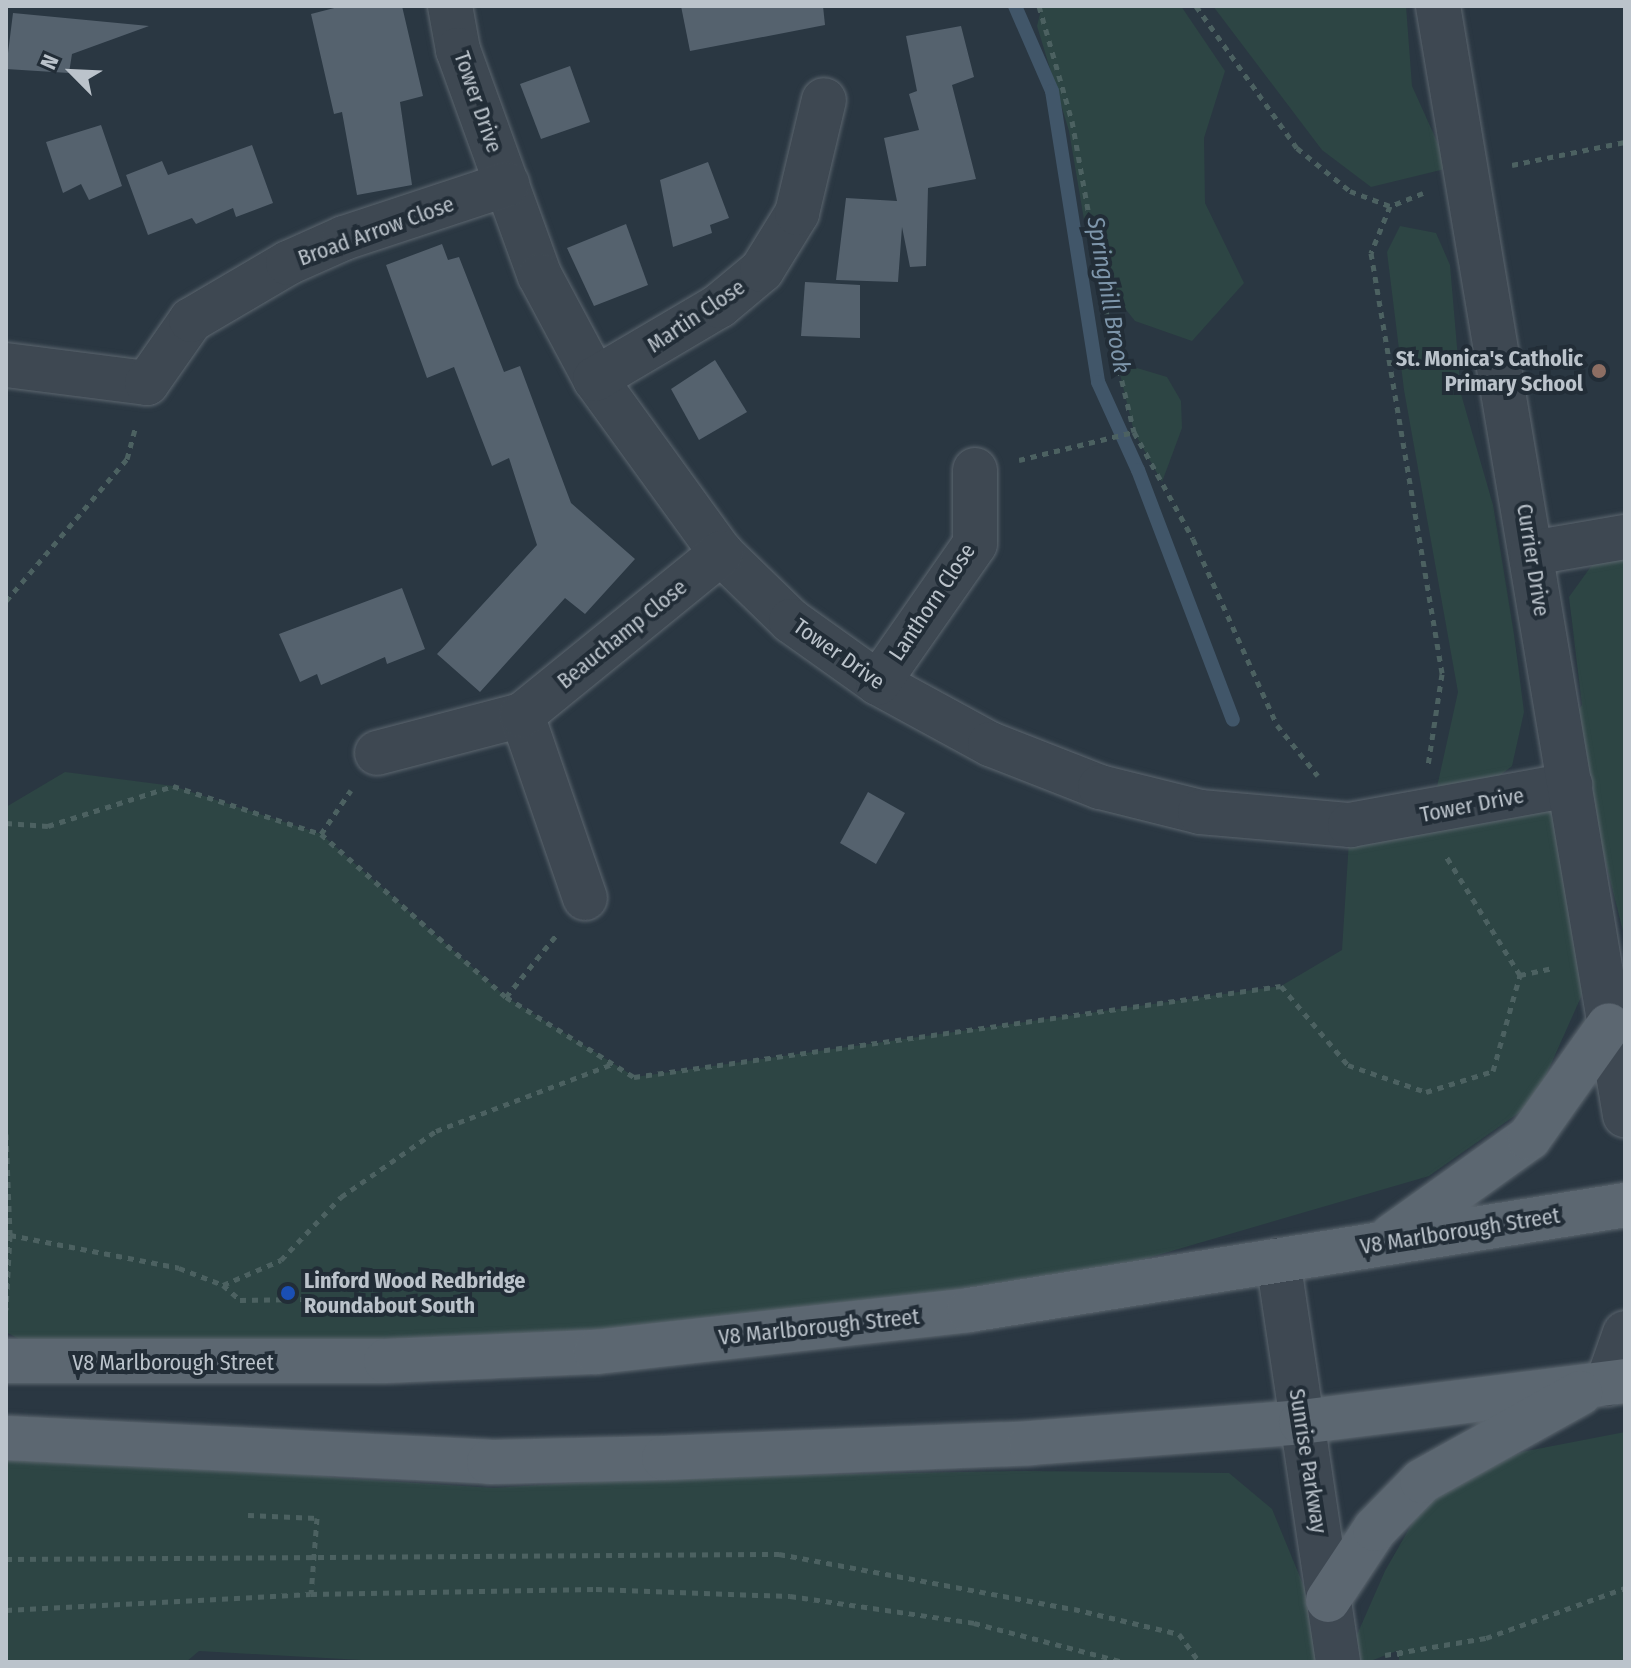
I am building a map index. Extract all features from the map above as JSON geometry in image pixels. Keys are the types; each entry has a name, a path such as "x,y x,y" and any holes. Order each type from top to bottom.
{"main road":[{"path":"1383,1242 1529,1138 1609,1025"},
{"name":"V8 Marlborough Street","path":"6,1361 65,1364 386,1361 596,1352 969,1310 1625,1205"},
{"path":"6,1438 489,1462 1031,1443 1301,1422 1609,1383"},
{"path":"1328,1600 1375,1529 1422,1481 1609,1383"}],"street":[{"name":"Tower Drive","path":"450,6 458,50 540,276 595,379 721,553 791,621 878,683 990,744 1100,787 1200,812 1350,825 1420,816 1570,785"},
{"name":"Currier Drive","path":"1438,6 1470,173 1625,1115"},
{"name":"Martin Close","path":"595,379 708,313 762,270 797,213 824,100"},
{"name":"Broad Arrow Close","path":"147,383 191,320 288,263 344,238 507,184"},
{"path":"6,365 147,383"},
{"name":"Lanthorn Close","path":"878,683 975,544 975,470"},
{"path":"1532,553 1625,537"},
{"name":"Beauchamp Close","path":"377,753 522,715 721,553"},
{"path":"522,715 585,898"},
{"name":"Sunrise Parkway","path":"1278,1260 1328,1600 1358,1660"},
{"path":"1609,1383 1625,1333"}],"path":[{"path":"1039,6 1072,121 1108,322 1134,432 1193,539 1277,725 1321,780"},
{"path":"1196,6 1297,148 1350,191 1390,206 1470,173 1625,142"},
{"path":"6,823 48,826 173,786 321,834 506,997 634,1077 1281,986 1348,1065 1426,1092 1493,1071 1520,975 1420,816 1442,674 1371,253 1390,206"},
{"path":"6,601 127,459 147,383"},
{"path":"975,470 1134,432"},
{"path":"506,997 585,898"},
{"path":"223,1285 281,1260 341,1197 436,1131 613,1064"},
{"path":"6,1134 10,1235 6,1310"},
{"path":"10,1235 179,1268 223,1285 240,1300 305,1299"},
{"path":"248,1515 317,1518 311,1594"},
{"path":"6,1559 779,1554 1045,1603 1179,1634 1199,1662"},
{"path":"1358,1660 1399,1650 1486,1638 1625,1588"},
{"path":"6,1610 311,1594 596,1589 790,1596 974,1623 1124,1662"},
{"path":"1399,1650 1401,1662"}],"green space":[{"path":"1042,6 1181,6 1225,71 1204,138 1205,203 1244,283 1192,341 1135,321 1092,267 1069,131 1037,26"},
{"path":"1213,6 1406,6 1412,86 1449,168 1371,187 1322,150"},
{"path":"1400,226 1436,233 1450,265 1461,394 1493,505 1514,634 1524,712 1512,766 1489,784 1437,787 1458,692 1404,390 1387,252"},
{"path":"1117,362 1167,377 1181,401 1182,428 1162,482 1134,432"},
{"path":"1625,558 1625,939 1570,721 1582,705 1569,597 1592,565"},
{"path":"65,772 173,786 321,834 506,997 635,1077 1281,986 1342,950 1350,825 1570,785 1598,959 1534,1102 1429,1176 969,1310 65,1364 6,1332 6,807"},
{"path":"1625,1432 1625,1662 1399,1662 1399,1650 1368,1662 1345,1662 1385,1571 1430,1492 1522,1452"},
{"path":"6,1438 339,1478 494,1488 667,1477 1024,1471 1229,1473 1272,1509 1335,1662 397,1662 199,1651 186,1662 6,1662"}],"building":[{"path":"342,6 402,6 423,96 400,102 412,185 357,195 342,112 334,114 311,14"},
{"path":"681,6 823,6 825,25 690,51"},
{"path":"13,13 149,26 72,54 69,73 6,69"},
{"path":"961,26 974,77 952,85 976,179 928,188 926,266 910,267 902,227 898,282 836,280 846,198 897,201 884,138 919,130 909,94 917,91 906,36"},
{"path":"570,66 590,122 541,139 520,84"},
{"path":"101,125 122,186 89,200 81,184 63,193 46,142"},
{"path":"252,145 273,203 236,217 233,208 196,224 192,218 148,235 126,175 162,161 168,175"},
{"path":"708,162 729,218 710,225 712,233 673,247 660,180"},
{"path":"626,224 648,285 594,306 567,248"},
{"path":"442,244 448,260 459,257 504,372 520,366 571,503 635,559 585,614 565,598 480,692 437,654 537,545 509,458 492,466 454,367 427,378 386,265"},
{"path":"805,282 860,285 860,338 801,336"},
{"path":"715,360 747,412 699,440 671,389"},
{"path":"402,588 425,649 387,664 385,657 321,685 317,674 300,682 279,634"},
{"path":"868,792 905,813 876,864 840,843"}],"waterway":[{"name":"Springhill Brook","path":"1015,6 1052,91 1098,382 1138,470 1233,720"}],"place":[{"name":"St. Monica's Catholic Primary School","path":"1599,371"},
{"name":"Linford Wood Redbridge Roundabout South","path":"288,1293"}]}
